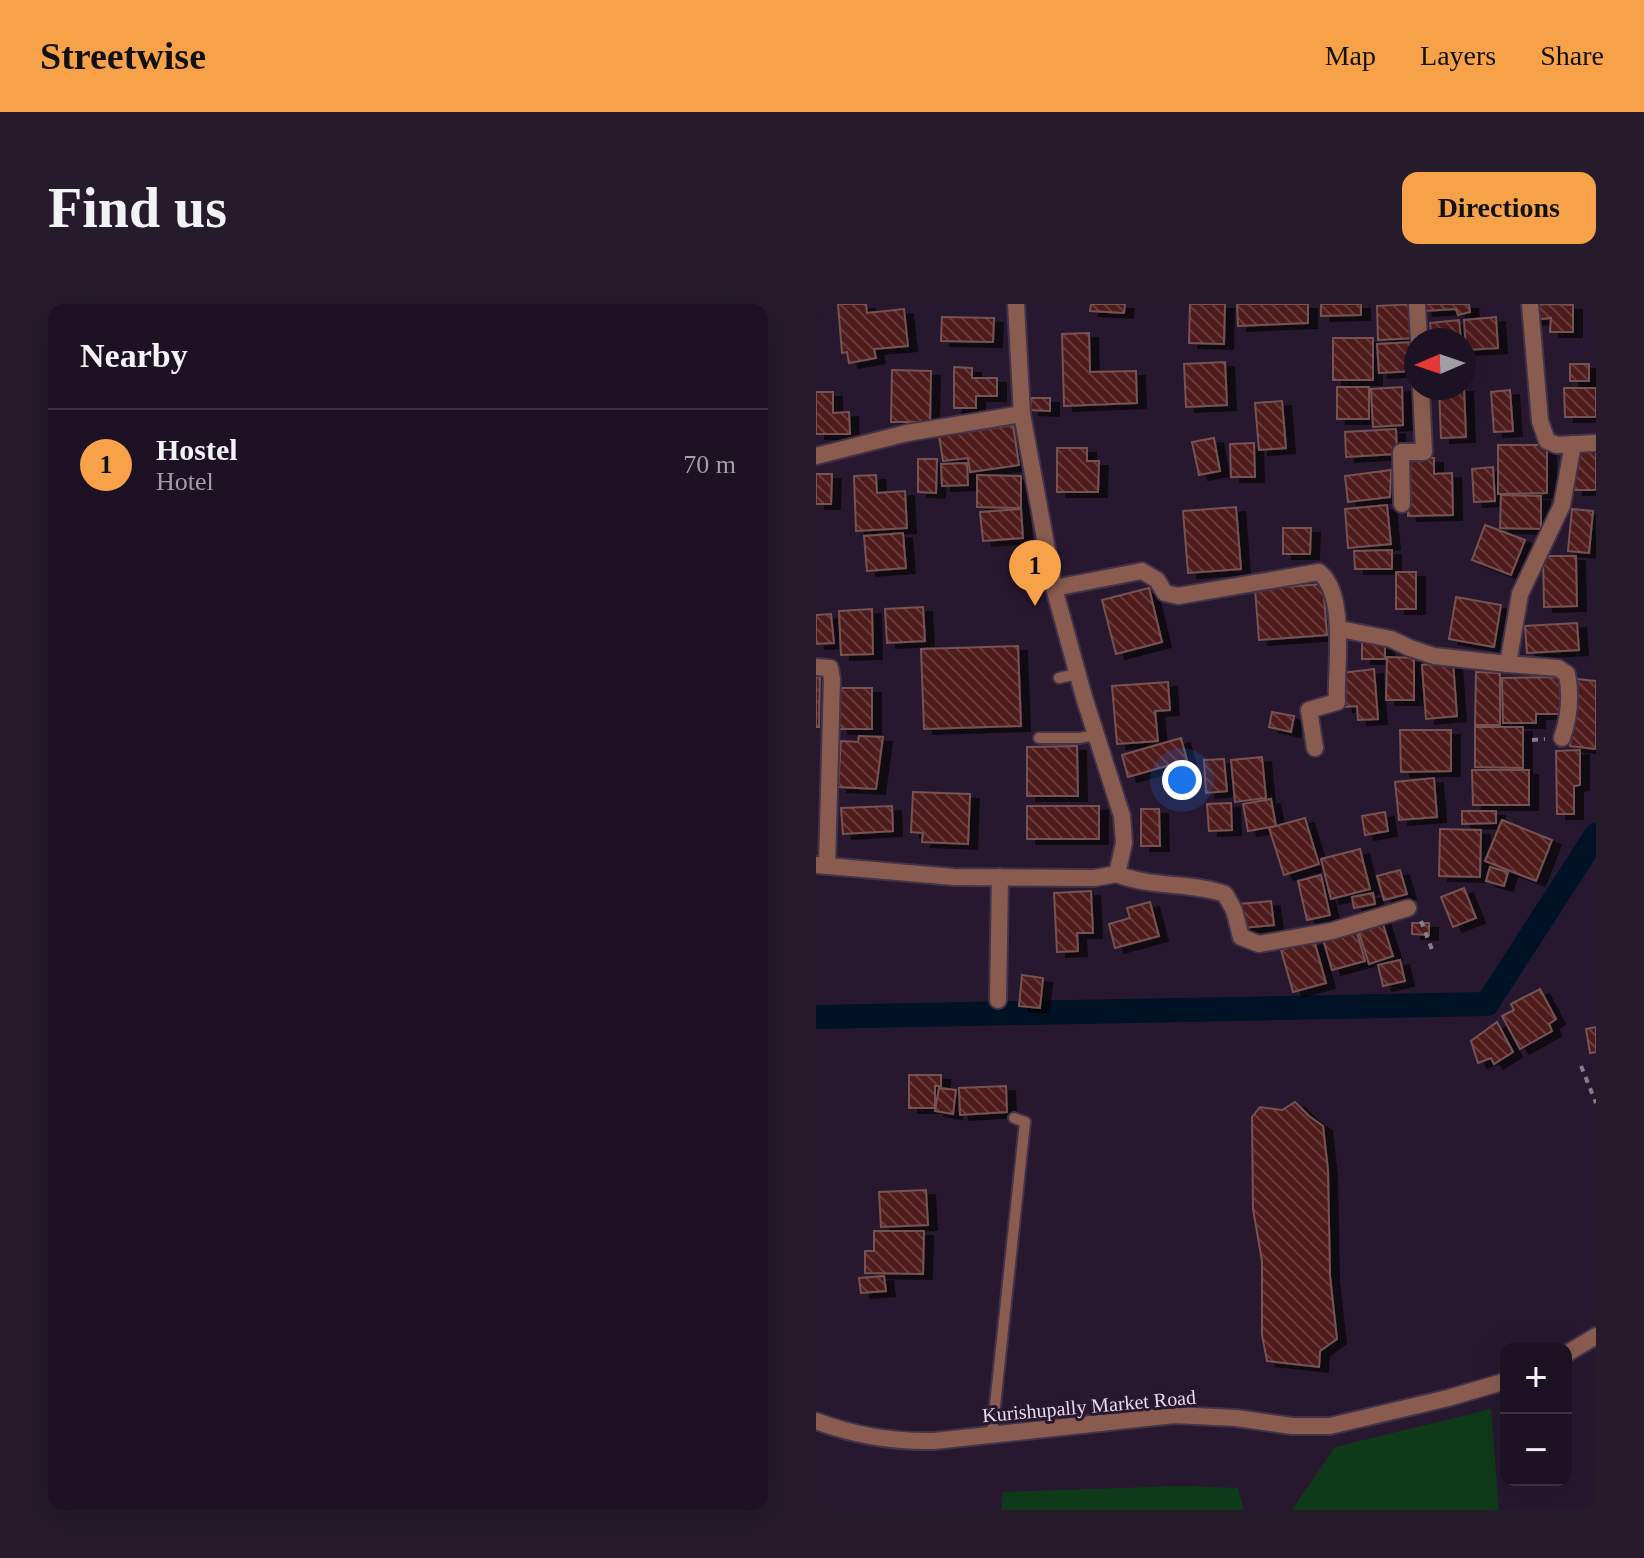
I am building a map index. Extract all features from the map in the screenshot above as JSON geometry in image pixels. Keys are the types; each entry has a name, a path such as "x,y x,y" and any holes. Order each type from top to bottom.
{"street":[{"path":"1016,304 1022,414 1054,588 1077,674 1122,816 1124,843 1117,874"},
{"path":"1417,304 1418,328"},
{"path":"1530,304 1542,431 1547,441 1557,445 1596,443"},
{"path":"1402,504 1401,452 1424,452 1422,400"},
{"path":"816,456 907,433 1022,414"},
{"path":"1508,664 1520,594 1562,505 1573,444"},
{"path":"1054,588 1142,571 1157,580 1165,593 1178,596 1319,572 1327,578 1340,629 1337,702 1309,710 1315,748"},
{"path":"1340,629 1391,639 1434,656 1558,668 1567,674 1570,686 1567,723 1562,738"},
{"path":"816,667 830,668 832,679 822,866 954,877 1094,878 1117,874 1130,880 1209,888 1225,894 1234,910 1241,937 1259,944 1332,931 1408,908"},
{"path":"998,1000 1000,877"},
{"path":"1572,1350 1596,1336"},
{"name":"Kurishupally Market Road","path":"816,1421 844,1432 894,1442 934,1441 1174,1415 1236,1418 1292,1426 1330,1426 1500,1383"}],"lane":[{"path":"1059,678 1077,674"},
{"path":"1039,738 1097,735"},
{"path":"992,1434 1025,1122 1014,1118"}],"path":[{"path":"1408,908 1417,909 1433,952"},
{"path":"1581,1066 1596,1103"}],"green space":[{"path":"1491,1409 1499,1510 1292,1510 1335,1447"},
{"path":"1180,1486 1238,1488 1244,1510 1001,1510 1003,1492"}],"building":[{"path":"838,304 866,304 867,313 904,309 908,346 874,349 876,358 849,363 847,352 842,353"},
{"path":"1091,304 1125,304 1124,313 1090,311"},
{"path":"1190,304 1225,304 1224,344 1189,343"},
{"path":"1237,304 1308,304 1308,323 1238,326"},
{"path":"1321,304 1361,304 1361,315 1321,316"},
{"path":"1415,304 1416,328 1404,328 1404,339 1378,340 1377,306"},
{"path":"1423,304 1469,304 1470,312 1458,315 1456,309 1424,311"},
{"path":"1532,305 1573,305 1573,332 1550,332 1551,318 1533,320"},
{"path":"942,317 994,318 993,342 941,341"},
{"path":"1496,317 1498,348 1476,349 1476,328 1465,328 1464,320"},
{"path":"1459,320 1460,328 1431,328 1430,323"},
{"path":"1089,333 1090,372 1136,371 1137,403 1064,406 1062,334"},
{"path":"1333,338 1373,338 1373,380 1333,380"},
{"path":"1404,343 1404,372 1379,373 1377,344"},
{"path":"1225,362 1227,405 1186,407 1184,364"},
{"path":"1570,364 1589,364 1589,381 1570,381"},
{"path":"954,367 972,368 972,378 997,378 997,396 976,396 976,408 954,408"},
{"path":"892,370 931,371 930,422 891,422"},
{"path":"1337,387 1369,387 1369,419 1337,419"},
{"path":"1402,387 1403,425 1373,427 1371,389"},
{"path":"1564,388 1596,388 1596,417 1565,417"},
{"path":"1510,390 1513,431 1494,432 1491,392"},
{"path":"816,392 833,392 833,413 849,412 850,434 816,434"},
{"path":"1031,398 1050,398 1050,411 1030,410"},
{"path":"1439,400 1465,400 1466,437 1441,438"},
{"path":"1282,401 1286,448 1259,450 1255,403"},
{"path":"1013,425 1019,465 970,472 968,458 943,461 939,436"},
{"path":"1396,429 1397,454 1346,457 1345,432"},
{"path":"1214,438 1220,471 1199,475 1192,442"},
{"path":"1254,443 1255,477 1231,477 1230,444"},
{"path":"1498,445 1547,445 1547,493 1498,494"},
{"path":"1057,448 1087,448 1087,461 1099,461 1098,492 1057,492"},
{"path":"1574,448 1596,448 1596,490 1574,490"},
{"path":"1407,458 1434,458 1434,474 1452,473 1453,515 1408,516"},
{"path":"918,459 937,459 936,493 918,492"},
{"path":"967,463 968,485 942,486 941,464"},
{"path":"1493,467 1495,501 1474,502 1472,469"},
{"path":"1391,470 1390,497 1348,502 1345,476"},
{"path":"816,474 832,474 831,504 816,504"},
{"path":"876,475 877,493 905,491 907,528 856,531 854,476"},
{"path":"977,475 1021,476 1021,508 977,507"},
{"path":"1501,495 1541,496 1541,529 1500,528"},
{"path":"1387,505 1391,544 1348,548 1345,509"},
{"path":"1236,507 1241,569 1188,573 1183,511"},
{"path":"1021,509 1023,538 983,541 980,512"},
{"path":"1572,509 1593,511 1589,553 1568,551"},
{"path":"1485,525 1525,540 1511,575 1472,560"},
{"path":"1283,528 1311,528 1310,554 1283,554"},
{"path":"903,533 906,568 867,571 864,536"},
{"path":"1392,550 1392,569 1355,569 1354,551"},
{"path":"1543,556 1576,556 1577,606 1544,607"},
{"path":"1396,572 1416,572 1416,609 1396,609"},
{"path":"1323,584 1327,635 1259,640 1255,589"},
{"path":"1149,588 1162,642 1116,654 1102,600"},
{"path":"1456,597 1501,605 1494,647 1449,639"},
{"path":"923,607 925,641 887,643 885,609"},
{"path":"872,609 873,654 841,655 839,611"},
{"path":"831,614 834,643 816,644 816,615"},
{"path":"1577,623 1579,650 1527,653 1525,626"},
{"path":"1385,641 1385,659 1362,659 1362,642"},
{"path":"1018,646 1021,726 924,729 921,649"},
{"path":"1387,657 1414,658 1414,700 1386,700"},
{"path":"1453,662 1457,716 1426,719 1422,665"},
{"path":"1374,669 1378,719 1358,720 1357,706 1344,707 1342,673"},
{"path":"816,672 820,672 819,727 816,727"},
{"path":"1476,672 1500,673 1500,725 1475,725"},
{"path":"1560,677 1560,714 1536,714 1536,723 1503,723 1502,678"},
{"path":"1577,679 1596,681 1596,749 1570,746"},
{"path":"1168,682 1170,710 1155,711 1158,741 1117,744 1112,686"},
{"path":"839,688 872,688 872,729 839,729"},
{"path":"1272,712 1294,716 1291,732 1269,727"},
{"path":"1475,727 1523,727 1523,768 1475,767"},
{"path":"1400,730 1451,730 1451,771 1401,772"},
{"path":"859,736 883,737 876,789 838,787 841,741 858,742"},
{"path":"1181,738 1187,760 1128,777 1122,755"},
{"path":"1077,746 1078,796 1027,796 1027,747"},
{"path":"1580,750 1580,785 1574,786 1574,814 1557,814 1556,751"},
{"path":"1262,757 1266,798 1235,802 1231,760"},
{"path":"1224,759 1227,791 1206,793 1204,760"},
{"path":"1472,770 1529,770 1529,805 1473,805"},
{"path":"1434,778 1437,817 1399,820 1395,782"},
{"path":"913,792 970,794 968,844 922,842 923,833 911,832"},
{"path":"1271,799 1276,826 1248,831 1243,804"},
{"path":"1231,803 1232,830 1209,831 1207,804"},
{"path":"892,806 893,831 843,834 841,808"},
{"path":"1027,806 1099,806 1099,839 1027,839"},
{"path":"1141,809 1159,809 1160,846 1141,846"},
{"path":"1462,811 1496,811 1496,823 1462,824"},
{"path":"1385,812 1388,831 1365,835 1362,816"},
{"path":"1305,818 1319,864 1284,875 1269,828"},
{"path":"1502,820 1552,840 1536,881 1485,861"},
{"path":"1440,829 1481,830 1480,877 1439,876"},
{"path":"1360,849 1370,889 1331,899 1321,859"},
{"path":"1490,867 1508,872 1504,886 1486,881"},
{"path":"1400,870 1407,894 1384,900 1377,876"},
{"path":"1321,875 1330,915 1307,920 1298,881"},
{"path":"1464,888 1476,918 1453,927 1441,897"},
{"path":"1091,891 1093,933 1077,933 1078,951 1057,952 1054,893"},
{"path":"1373,893 1375,904 1354,908 1352,897"},
{"path":"1271,901 1274,925 1242,928 1239,904"},
{"path":"1150,902 1159,936 1115,948 1109,924 1130,918 1127,908"},
{"path":"1381,918 1393,956 1369,964 1357,926"},
{"path":"1412,923 1429,923 1429,935 1412,934"},
{"path":"1356,929 1365,961 1332,970 1323,939"},
{"path":"1314,940 1326,983 1293,992 1281,950"},
{"path":"1400,960 1405,981 1383,986 1378,965"},
{"path":"1022,975 1043,978 1040,1008 1019,1006"},
{"path":"1540,989 1556,1019 1549,1024 1552,1031 1520,1049 1502,1016 1514,1010 1511,1004"},
{"path":"1497,1022 1513,1052 1494,1064 1491,1058 1478,1063 1471,1041"},
{"path":"1596,1027 1596,1052 1590,1053 1586,1029"},
{"path":"909,1075 941,1075 941,1086 935,1086 935,1108 909,1108"},
{"path":"1006,1086 1007,1112 960,1115 959,1088"},
{"path":"939,1088 956,1090 953,1114 935,1111"},
{"path":"1295,1102 1323,1126 1328,1170 1330,1276 1337,1339 1320,1351 1319,1367 1267,1361 1262,1335 1262,1261 1253,1209 1252,1117 1260,1107 1282,1110"},
{"path":"926,1190 928,1225 881,1227 879,1192"},
{"path":"874,1231 924,1231 923,1274 865,1273 865,1251 874,1251"},
{"path":"884,1276 886,1291 861,1293 859,1278"}],"waterway":[{"path":"816,1017 1487,1004 1596,835"}],"place":[{"name":"Hostel","path":"1035,606"}]}
